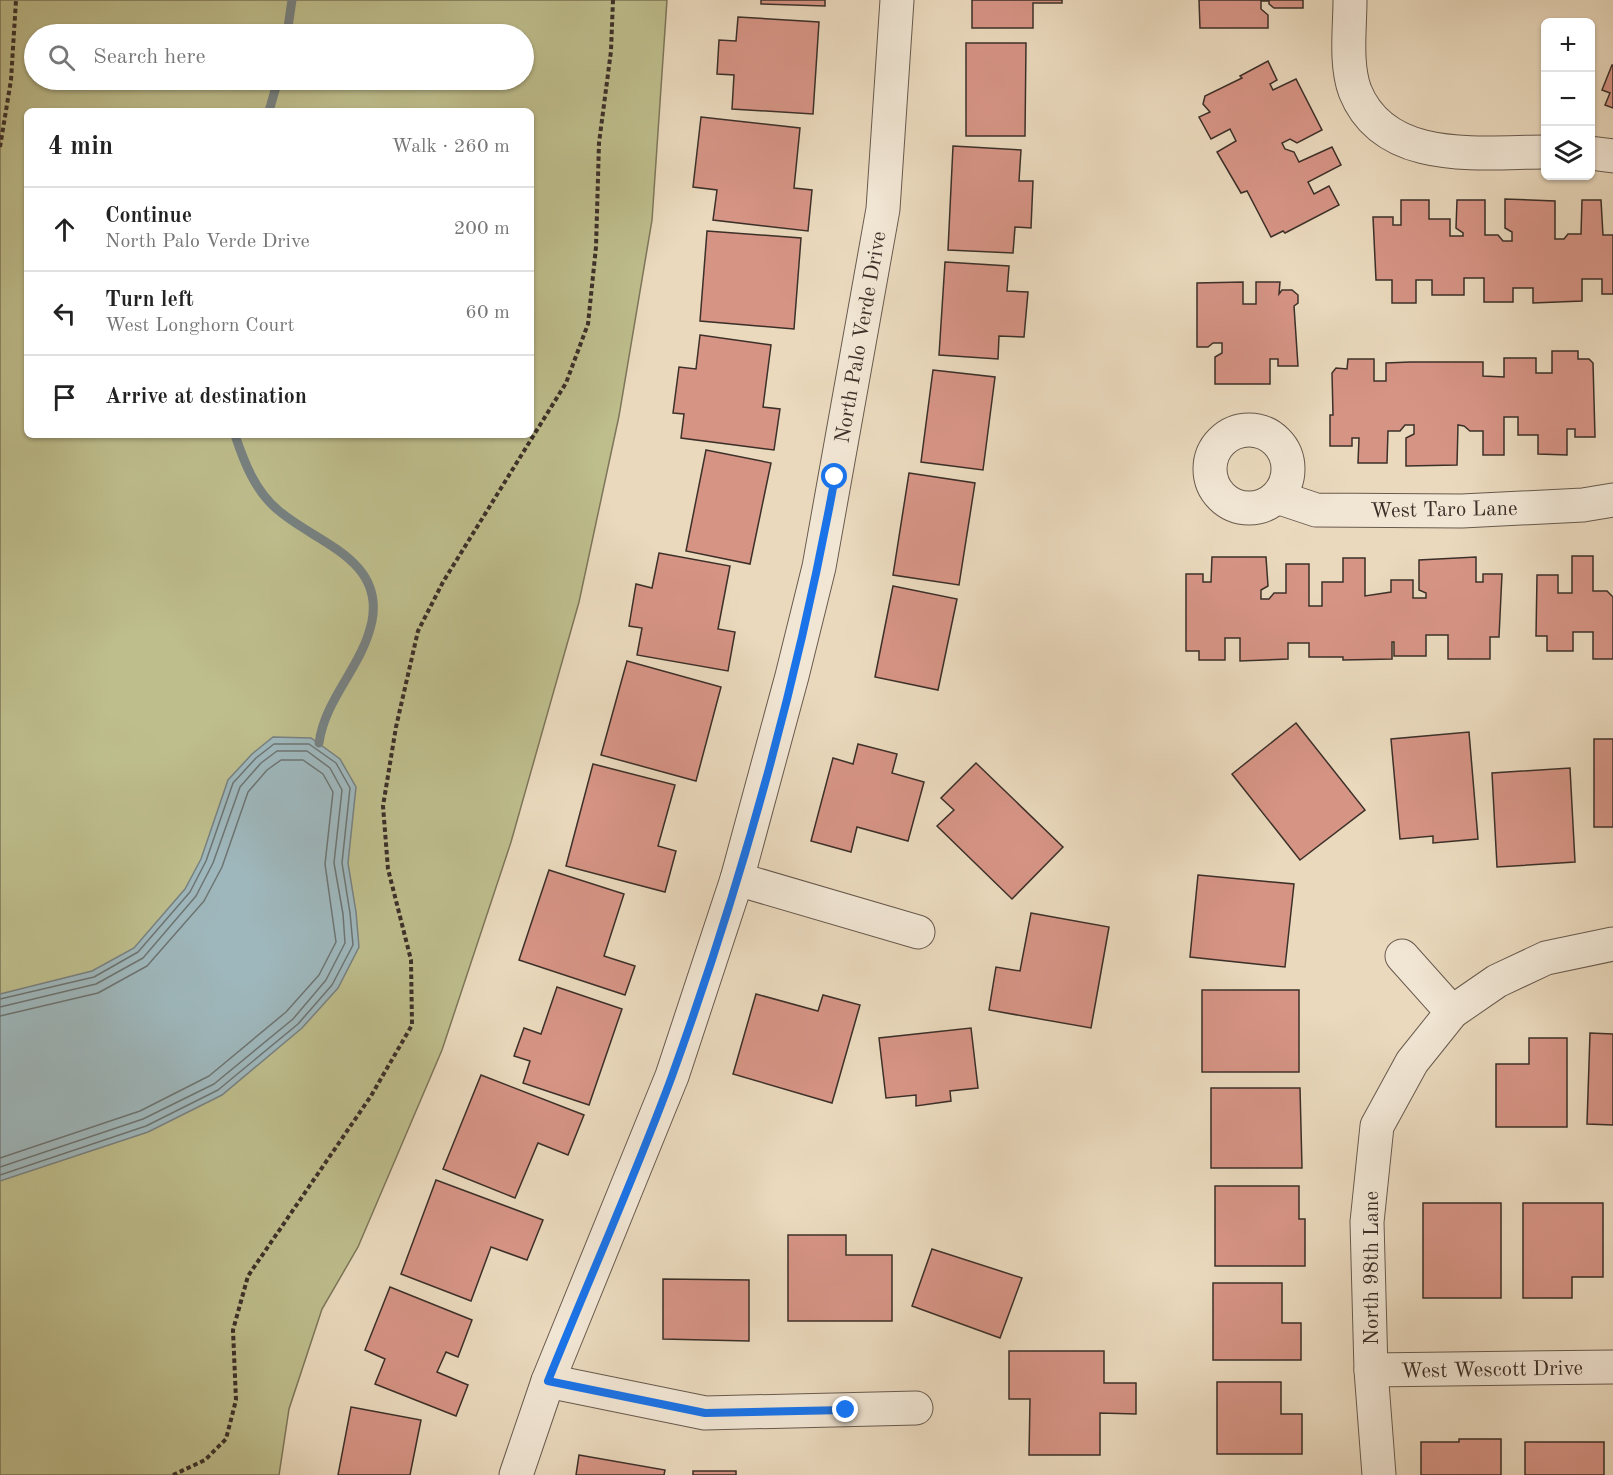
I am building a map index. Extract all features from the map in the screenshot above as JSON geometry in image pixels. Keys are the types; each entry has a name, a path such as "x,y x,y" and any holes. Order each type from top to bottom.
{"street":[{"name":"North Palo Verde Drive","path":"516,1475 548,1381 672,1076 737,879 792,676 819,567 884,209 897,0"},
{"path":"1350,0 1350,61 1355,90 1371,120 1414,145 1447,153 1541,152"},
{"path":"1595,154 1613,156"},
{"name":"West Taro Lane","path":"1277,497 1316,510 1462,511 1583,505 1613,500"},
{"path":"737,879 918,932"},
{"name":"North 98th Lane","path":"1379,1475 1371,1370 1367,1222 1377,1126 1412,1062 1452,1012 1497,981 1546,958 1613,944"},
{"path":"1402,956 1452,1012"},
{"name":"West Wescott Drive","path":"1371,1370 1613,1367"},
{"path":"548,1381 705,1413 916,1408"}],"path":[{"path":"0,147 11,80 16,0"},
{"path":"534,435 566,383 588,324 596,247 599,142 611,51 613,0"},
{"path":"173,1475 205,1460 226,1439 236,1400 233,1330 248,1276 371,1096 412,1025 411,960 388,869 383,806 396,727 418,631 443,582 532,438"}],"shaded area":[{"path":"0,0 667,0 652,220 619,416 579,602 511,842 442,1050 358,1247 322,1309 289,1409 279,1475 0,1475"}],"water":[{"path":"273,737 311,738 340,759 356,787 348,863 359,947 338,988 302,1028 222,1095 148,1132 0,1181 0,994 92,971 134,948 185,889 201,859 228,780 252,754"}],"building":[{"path":"761,0 825,0 825,6 761,4"},
{"path":"972,0 1062,0 1062,3 1033,3 1033,28 972,28"},
{"path":"1199,0 1303,0 1303,8 1274,8 1269,1 1261,1 1261,9 1268,15 1268,28 1200,28"},
{"path":"738,17 819,22 813,114 732,109 734,75 717,74 719,40 736,41"},
{"path":"966,43 1026,43 1025,136 966,136"},
{"path":"1268,61 1277,80 1270,84 1273,90 1296,79 1322,130 1297,143 1290,139 1282,143 1285,149 1294,152 1299,162 1332,147 1341,165 1308,182 1314,194 1329,186 1339,205 1285,233 1283,231 1271,237 1247,191 1241,193 1217,152 1236,141 1230,129 1211,139 1199,117 1210,112 1203,104 1205,96 1242,78 1240,76"},
{"path":"1612,65 1613,108 1605,105 1610,93 1602,90"},
{"path":"701,117 800,128 794,188 812,190 808,231 713,220 717,190 693,187"},
{"path":"953,146 1021,150 1019,181 1033,181 1031,228 1015,227 1013,253 948,250"},
{"path":"1505,199 1555,201 1555,239 1564,239 1568,234 1581,234 1582,200 1601,200 1603,235 1613,235 1613,294 1602,294 1602,279 1582,279 1582,301 1533,303 1533,288 1513,288 1513,302 1484,302 1484,278 1464,278 1464,295 1432,295 1432,280 1416,280 1416,303 1392,303 1392,280 1376,280 1373,217 1393,217 1393,225 1401,225 1401,200 1429,200 1429,219 1450,219 1450,236 1463,236 1463,233 1456,228 1457,200 1485,200 1485,235 1498,235 1503,241 1512,241 1512,232 1505,228"},
{"path":"707,231 801,238 794,329 700,321"},
{"path":"945,262 1009,266 1007,291 1028,292 1024,337 999,336 998,359 939,355"},
{"path":"1243,282 1243,304 1256,304 1256,282 1280,282 1279,294 1282,290 1292,290 1298,295 1298,303 1294,306 1298,366 1278,366 1278,359 1270,359 1270,384 1215,384 1215,357 1222,353 1222,343 1197,347 1197,283"},
{"path":"700,335 771,345 763,407 780,409 774,450 681,438 684,414 673,413 679,367 696,369"},
{"path":"1552,351 1578,351 1578,359 1589,359 1593,363 1595,437 1575,437 1575,429 1567,429 1567,455 1538,454 1538,435 1518,435 1518,417 1504,417 1504,455 1483,455 1483,431 1470,431 1458,425 1457,465 1406,466 1406,438 1414,434 1414,425 1405,425 1400,431 1388,431 1387,463 1358,463 1359,438 1352,438 1352,446 1330,446 1330,415 1333,415 1332,373 1336,368 1347,369 1348,359 1374,359 1374,381 1386,381 1386,363 1410,362 1483,362 1483,376 1504,377 1504,358 1536,358 1536,373 1552,373"},
{"path":"933,370 995,377 983,470 921,462"},
{"path":"706,450 771,463 750,564 686,551"},
{"path":"909,473 975,483 959,585 893,575"},
{"path":"659,553 730,566 718,629 735,632 728,671 637,655 642,628 629,626 636,584 652,588"},
{"path":"1572,556 1593,556 1593,591 1607,591 1613,597 1613,659 1593,659 1593,632 1573,632 1573,651 1547,651 1547,636 1536,636 1537,575 1558,575 1558,593 1572,593"},
{"path":"1212,557 1266,557 1268,586 1261,590 1261,599 1269,599 1274,593 1286,593 1286,564 1309,564 1309,606 1322,606 1322,582 1343,582 1343,558 1365,558 1365,596 1391,592 1391,580 1413,580 1413,598 1426,598 1426,593 1419,590 1419,560 1476,557 1476,582 1483,582 1483,574 1502,574 1499,637 1490,637 1490,659 1448,659 1448,635 1426,635 1426,656 1394,656 1394,642 1392,642 1392,659 1343,660 1343,657 1309,657 1309,643 1288,643 1288,659 1240,661 1240,638 1225,638 1225,660 1199,660 1199,651 1186,651 1186,574 1203,574 1203,582 1211,582"},
{"path":"893,586 957,599 938,690 875,677"},
{"path":"627,661 721,687 696,781 601,755"},
{"path":"1296,723 1365,810 1300,860 1232,774"},
{"path":"1469,732 1478,839 1433,843 1433,836 1400,839 1391,739"},
{"path":"1594,739 1613,739 1613,827 1594,827"},
{"path":"858,744 897,754 892,773 924,782 908,841 857,827 851,852 811,841 833,758 853,764"},
{"path":"976,763 1063,847 1012,899 937,826 954,810 941,798"},
{"path":"593,764 675,785 658,846 676,851 665,892 566,866"},
{"path":"1570,768 1575,862 1497,867 1492,773"},
{"path":"549,870 624,894 604,956 635,966 625,995 519,960"},
{"path":"1198,875 1294,884 1285,967 1190,957"},
{"path":"1031,913 1109,927 1091,1028 989,1010 996,967 1020,971"},
{"path":"557,987 622,1009 589,1105 523,1083 530,1061 514,1056 524,1028 541,1034"},
{"path":"1202,990 1299,990 1299,1072 1202,1072"},
{"path":"756,994 818,1011 823,995 860,1005 832,1103 733,1074"},
{"path":"971,1028 978,1088 950,1091 951,1101 916,1106 916,1095 886,1098 879,1038"},
{"path":"1590,1033 1613,1034 1613,1125 1587,1124"},
{"path":"1529,1038 1567,1038 1567,1127 1496,1127 1496,1064 1529,1064"},
{"path":"481,1075 584,1115 568,1155 538,1143 515,1198 443,1169"},
{"path":"1211,1088 1300,1088 1302,1168 1211,1168"},
{"path":"436,1180 543,1220 527,1260 491,1247 471,1301 401,1274"},
{"path":"1215,1186 1299,1186 1299,1219 1305,1219 1305,1266 1215,1266"},
{"path":"1423,1203 1501,1203 1501,1298 1423,1298"},
{"path":"1523,1203 1603,1203 1603,1277 1572,1277 1572,1298 1523,1298"},
{"path":"788,1235 846,1235 846,1255 892,1255 892,1321 788,1321"},
{"path":"932,1249 1022,1278 1000,1338 912,1306"},
{"path":"663,1279 749,1280 749,1341 663,1339"},
{"path":"1213,1283 1282,1283 1282,1323 1301,1323 1301,1360 1213,1360"},
{"path":"390,1287 472,1320 458,1357 446,1352 437,1372 468,1385 456,1416 375,1384 385,1359 365,1350"},
{"path":"1009,1351 1104,1351 1104,1383 1136,1383 1136,1414 1100,1413 1100,1455 1029,1455 1030,1399 1009,1399"},
{"path":"1217,1382 1281,1382 1281,1414 1302,1414 1302,1454 1217,1454"},
{"path":"351,1407 421,1420 410,1475 338,1475"},
{"path":"1459,1439 1501,1439 1501,1475 1421,1475 1421,1442 1459,1442"},
{"path":"1525,1442 1604,1442 1604,1475 1525,1475"},
{"path":"579,1455 665,1470 664,1475 576,1475"},
{"path":"693,1471 736,1471 736,1475 693,1475"}],"waterway":[{"path":"288,24 292,0"},
{"path":"270,108 275,90"},
{"path":"236,438 246,466 263,494 278,510 343,554 357,567 367,582 373,599 372,621 367,637 361,653 329,711 319,743"}],"route":[{"path":"835,477 819,567 737,879 672,1076 548,1381 705,1413 846,1410"}]}
